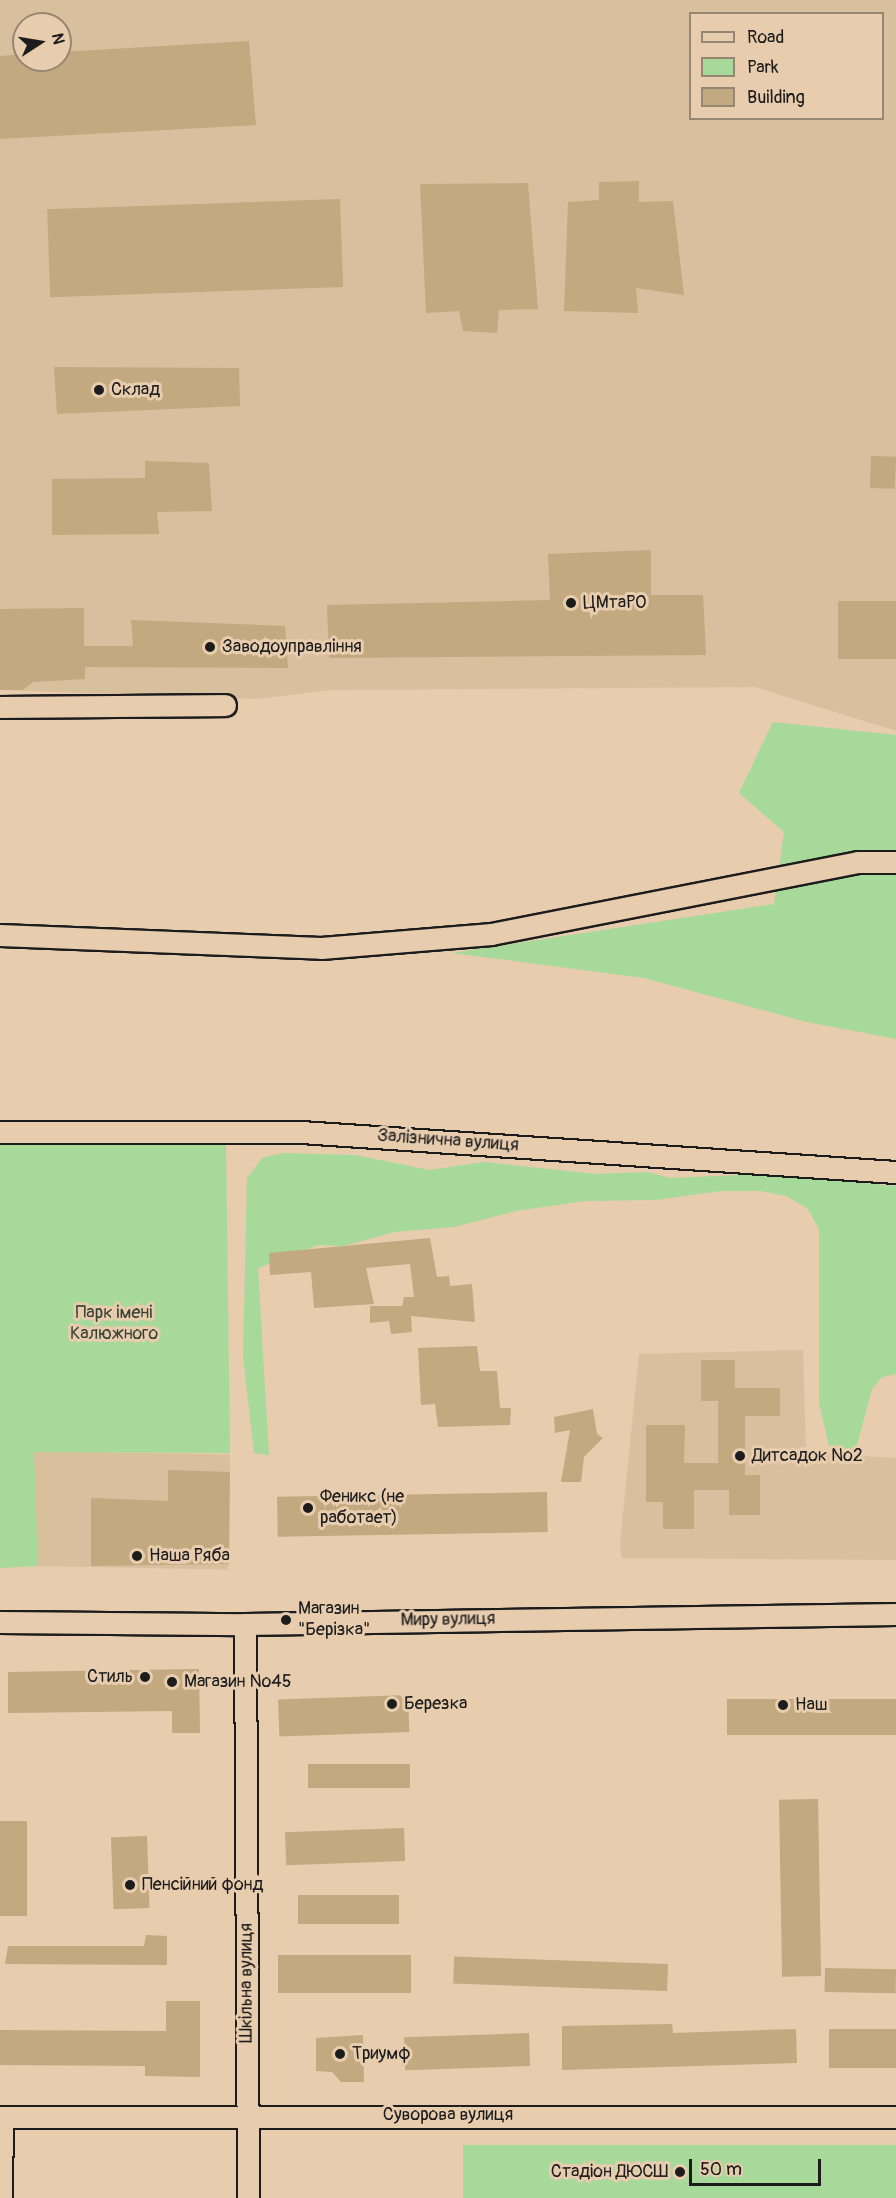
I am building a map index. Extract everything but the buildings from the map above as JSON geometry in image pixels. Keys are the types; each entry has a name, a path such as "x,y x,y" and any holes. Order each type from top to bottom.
{"street":[{"path":"0,707 225,705"},
{"path":"0,935 321,948 491,934 858,862 896,862"},
{"name":"Залізнична вулиця","path":"0,1132 302,1132 896,1172"},
{"name":"Миру вулиця","path":"0,1622 245,1624 896,1614"},
{"name":"Шкільна вулиця","path":"245,1624 248,2198"},
{"name":"Суворова вулиця","path":"1,2117 896,2116"},
{"path":"1,2117 1,2198"}],"shaded area":[{"path":"0,0 896,0 896,731 755,687 332,690 256,699 0,690"},
{"name":"Дитсадок №2","path":"803,1350 806,1453 896,1458 896,1560 622,1558 620,1544 639,1354"},
{"path":"34,1451 230,1454 228,1569 32,1566"}],"green space":[{"path":"773,722 896,735 896,1039 807,1022 644,978 452,953 774,904 784,832 739,793"},
{"name":"Парк імені Калюжного","path":"0,1140 226,1140 230,1453 34,1452 38,1566 0,1568"},
{"path":"284,1153 355,1155 430,1170 483,1162 596,1174 647,1172 670,1178 766,1174 896,1186 896,1374 882,1377 872,1389 855,1452 829,1446 819,1403 819,1229 807,1208 786,1196 761,1191 721,1191 655,1200 585,1201 516,1211 454,1227 395,1232 343,1246 318,1245 258,1268 269,1455 254,1453 243,1356 247,1178 262,1158"},
{"name":"Стадіон ДЮСШ","path":"463,2145 896,2145 896,2198 463,2198"}],"place":[{"name":"Склад","path":"99,390"},
{"name":"ЦМтаРО","path":"571,603"},
{"name":"Заводоуправління","path":"210,647"},
{"name":"Дитсадок №2","path":"740,1456"},
{"name":"Феникс (не работает)","path":"308,1508"},
{"name":"Наша Ряба","path":"137,1556"},
{"name":"Магазин \"Берізка\"","path":"286,1620"},
{"name":"Стиль","path":"145,1677"},
{"name":"Магазин №45","path":"172,1682"},
{"name":"Березка","path":"392,1704"},
{"name":"Наш","path":"783,1705"},
{"name":"Пенсійний фонд","path":"130,1885"},
{"name":"Триумф","path":"340,2054"},
{"name":"Стадіон ДЮСШ","path":"680,2172"}]}
